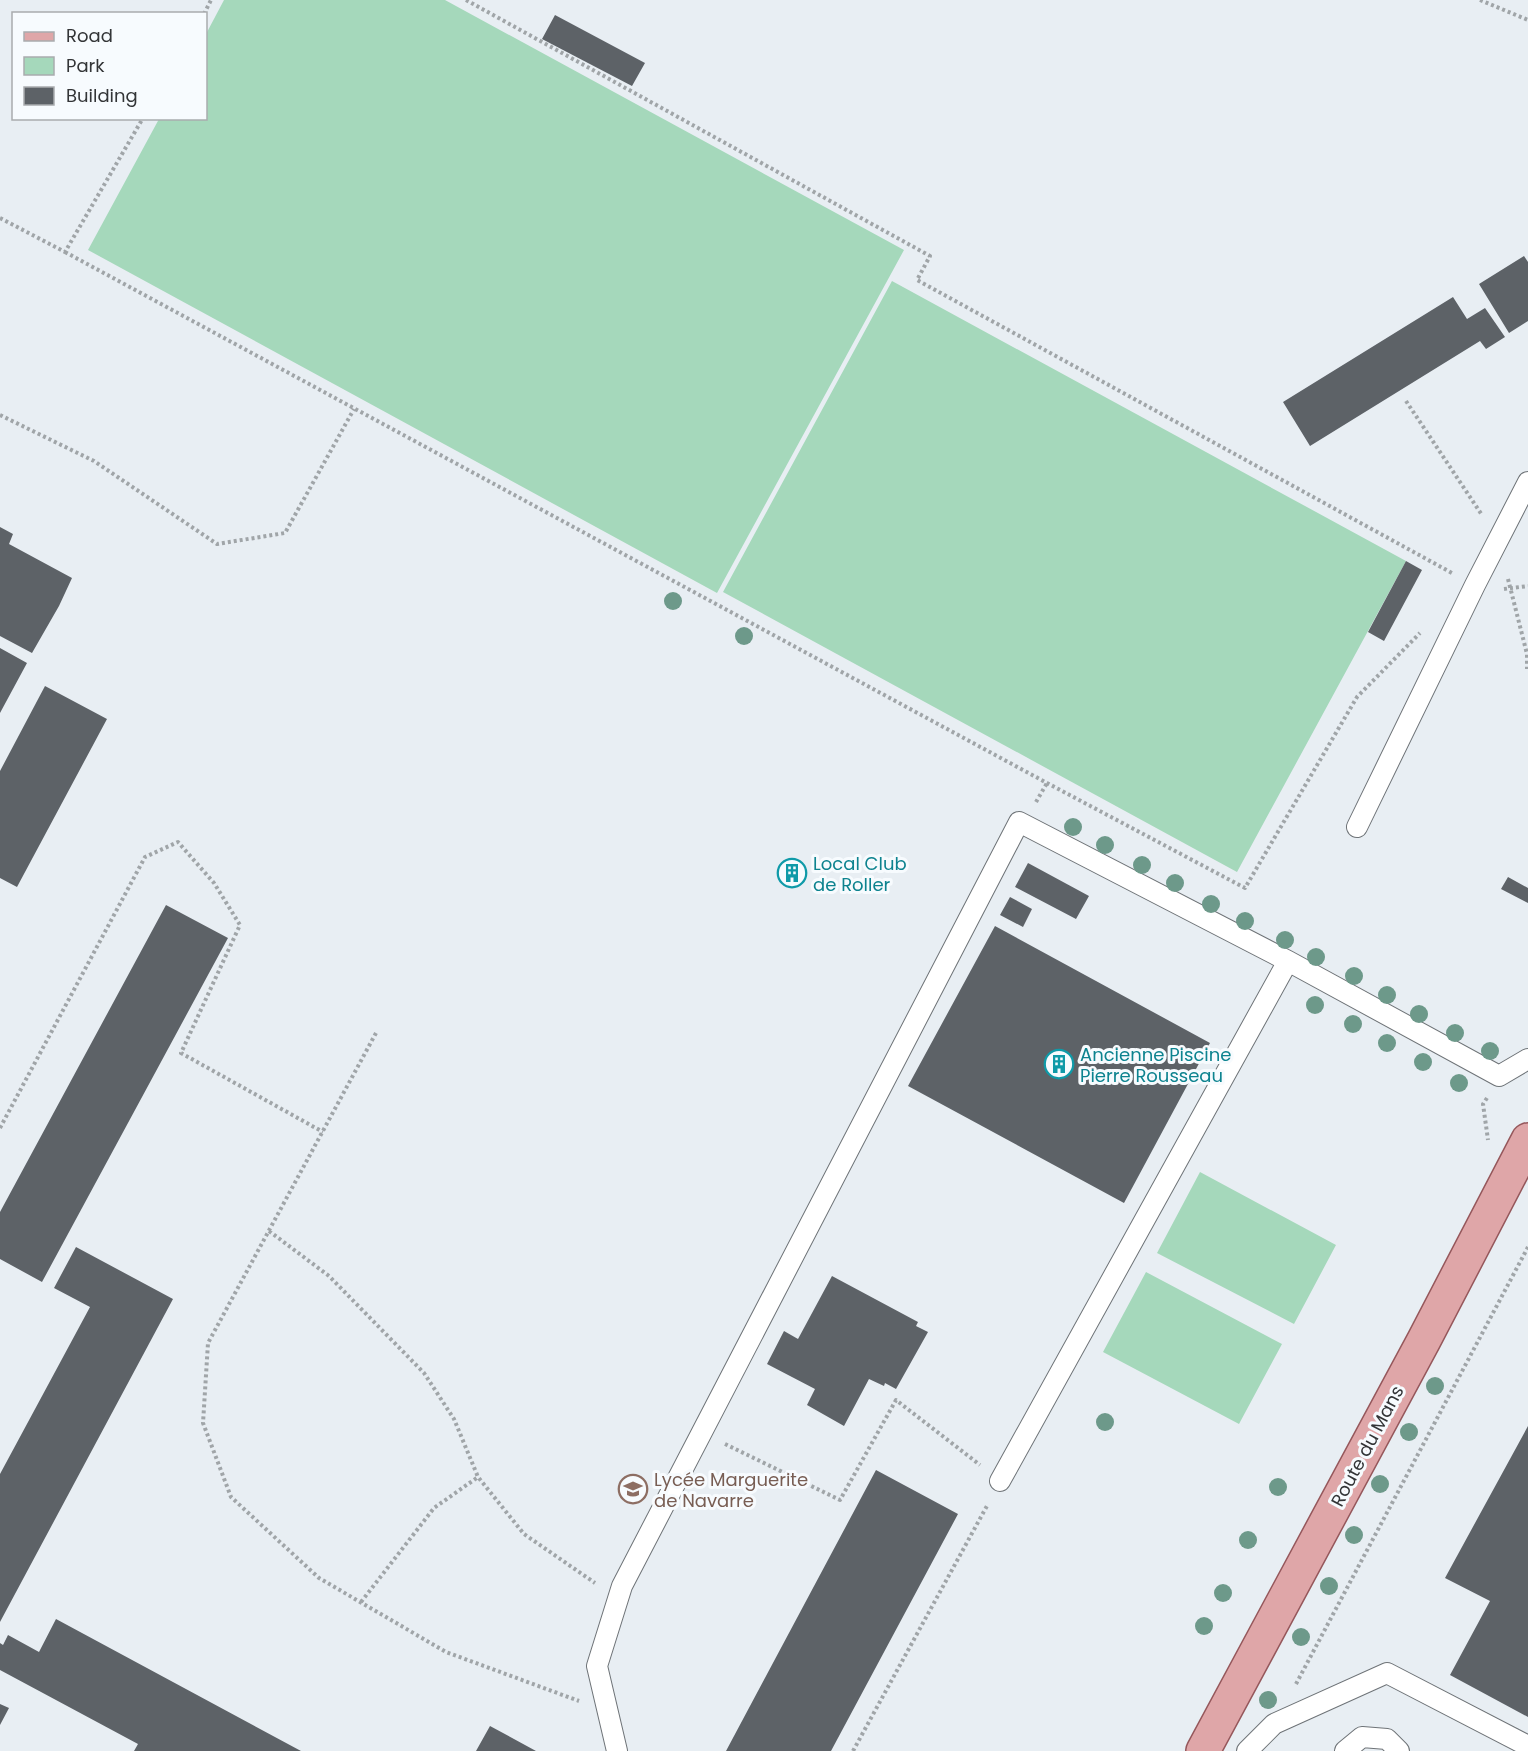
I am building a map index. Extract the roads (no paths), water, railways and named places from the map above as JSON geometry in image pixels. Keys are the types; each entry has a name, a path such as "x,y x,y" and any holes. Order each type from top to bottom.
{"main road":[{"name":"Route du Mans","path":"1203,1751 1424,1340 1528,1140"}],"lane":[{"path":"1357,827 1474,585 1528,482"},
{"path":"617,1751 597,1666 622,1586 1019,822 1288,961 1499,1076 1528,1059"},
{"path":"1000,1481 1288,961"},
{"path":"1247,1751 1274,1724 1387,1673 1528,1746"},
{"path":"1346,1751 1362,1737 1387,1739 1399,1751"}],"place":[{"name":"Local Club de Roller","path":"792,873"},
{"name":"Ancienne Piscine Pierre Rousseau","path":"1059,1064"},
{"name":"Lycée Marguerite de Navarre","path":"633,1489"}]}
